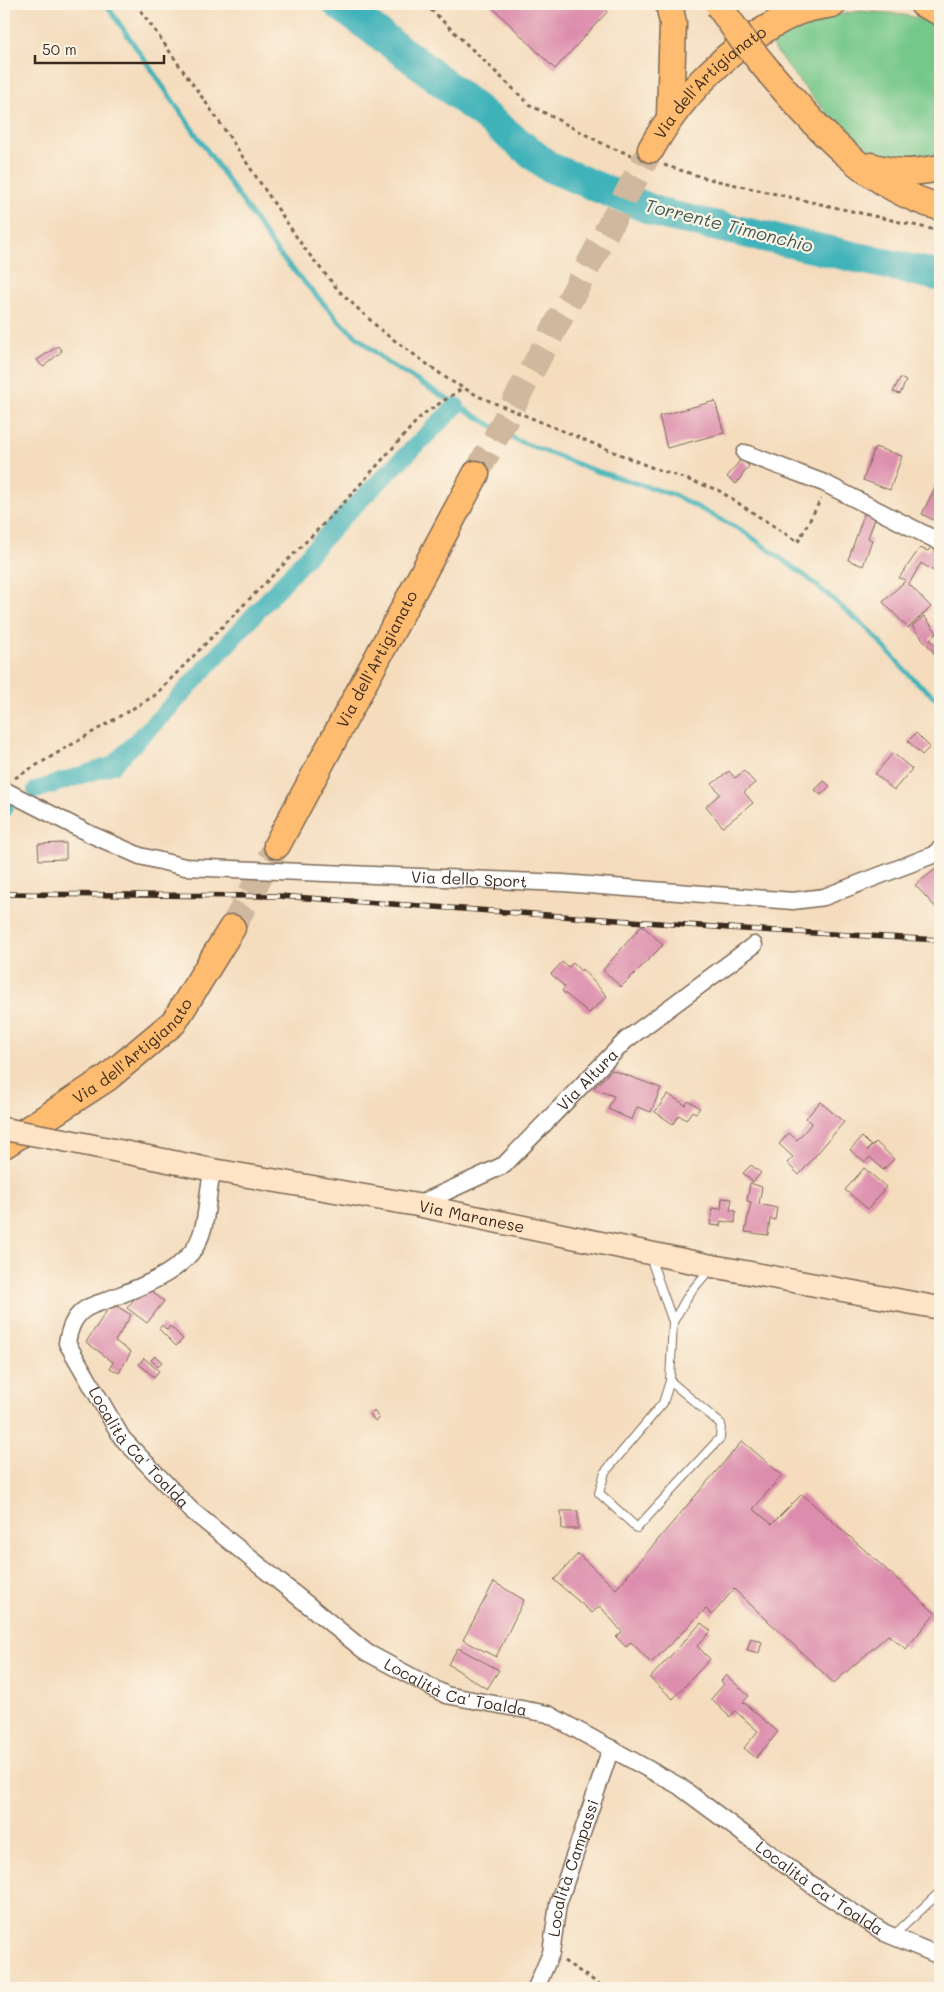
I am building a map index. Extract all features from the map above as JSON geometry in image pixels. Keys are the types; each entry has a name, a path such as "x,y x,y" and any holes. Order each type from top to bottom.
{"highway":[{"path":"661,131 672,23 669,4"},
{"name":"Via dell'Artigianato","path":"661,131 690,78 732,30 780,4"},
{"name":"Via dell'Artigianato","path":"661,131 703,79 746,42 796,12 833,4"},
{"path":"924,4 940,8"},
{"path":"924,4 940,12"},
{"path":"718,5 742,39 812,121 856,162 901,193 940,207"},
{"path":"856,162 888,172 913,174 940,168"},
{"name":"Via dell'Artigianato","path":"277,845 476,474"},
{"name":"Via dell'Artigianato","path":"4,1144 107,1078 174,1022 232,928"}],"main road":[{"name":"Via Maranese","path":"4,1129 213,1170 417,1205 650,1254 940,1308"}],"street":[{"path":"744,453 828,485 940,542"},
{"name":"Via dello Sport","path":"8,785 90,834 140,856 185,867 562,883 793,901 824,897 853,888 934,855 940,849"},
{"name":"Via Altura","path":"417,1205 504,1165 626,1040 754,945"},
{"name":"Località Ca' Toalda","path":"213,1170 203,1233 192,1252 177,1267 149,1282 87,1308 76,1318 69,1330 67,1343 122,1438 191,1510 366,1652 446,1695 548,1714 679,1786 823,1893 893,1936 940,1956"},
{"name":"Località Campassi","path":"536,1988 551,1953 558,1904 610,1748"}],"lane":[{"path":"650,1254 673,1322 670,1381 663,1404 605,1472 599,1493 637,1528 720,1438 722,1424 670,1381"},
{"path":"673,1322 689,1294 712,1266"},
{"path":"893,1936 940,1892"}],"path":[{"path":"136,4 216,117 304,248 339,291 383,332 463,388 480,397 648,466 718,490 798,542 828,485"},
{"path":"8,785 154,696 341,506 422,415 463,388"},
{"path":"551,1953 606,1988"}],"green space":[{"path":"859,11 890,13 921,19 940,28 940,159 902,164 884,159 866,148 828,115 769,42 791,30 812,22"}],"building":[{"path":"489,4 604,4 607,12 555,69"},
{"path":"58,346 62,351 43,367 37,360"},
{"path":"900,378 906,381 900,394 893,392"},
{"path":"715,401 724,433 667,448 659,416"},
{"path":"875,447 902,456 890,490 863,480"},
{"path":"741,459 749,466 736,484 727,477"},
{"path":"940,477 940,517 936,515 933,520 922,514"},
{"path":"866,509 877,513 868,538 872,540 863,566 848,560"},
{"path":"935,541 940,544 940,575 921,563 909,584 931,607 908,628 883,602 906,580 899,578 920,548 928,551"},
{"path":"924,616 937,633 930,639 939,649 935,654 912,626"},
{"path":"916,733 930,747 922,755 908,741"},
{"path":"893,753 912,769 894,790 875,774"},
{"path":"729,771 735,778 744,771 755,783 744,792 753,803 723,827 706,806 720,794 712,784"},
{"path":"824,781 830,786 821,795 815,790"},
{"path":"66,843 66,859 39,860 38,844"},
{"path":"937,868 940,872 940,912 915,885"},
{"path":"642,925 663,945 621,987 603,970"},
{"path":"562,962 568,967 573,963 581,971 582,969 607,996 589,1013 562,991 565,987 551,974"},
{"path":"612,1070 661,1088 651,1112 637,1107 632,1120 608,1109 614,1096 593,1089"},
{"path":"668,1094 685,1105 689,1101 700,1108 696,1113 692,1111 686,1120 679,1115 673,1124 655,1112"},
{"path":"820,1102 844,1122 799,1175 787,1163 793,1157 779,1144 789,1133 797,1140 812,1123 806,1118"},
{"path":"862,1137 871,1146 867,1151 876,1142 894,1159 883,1170 870,1157 865,1162 850,1150"},
{"path":"751,1165 761,1173 753,1182 743,1173"},
{"path":"864,1168 886,1187 868,1209 845,1190"},
{"path":"750,1183 762,1187 759,1204 777,1208 775,1220 770,1219 768,1235 745,1232 751,1202 747,1201"},
{"path":"722,1198 732,1199 730,1210 736,1211 735,1223 721,1221 720,1226 710,1225 712,1208 721,1209"},
{"path":"145,1286 164,1301 147,1323 127,1308"},
{"path":"112,1303 131,1315 115,1341 131,1352 119,1373 110,1368 113,1362 86,1342"},
{"path":"162,1325 167,1330 170,1326 183,1339 176,1346 159,1329"},
{"path":"155,1356 162,1362 158,1367 151,1360"},
{"path":"144,1358 159,1371 154,1377 139,1364"},
{"path":"374,1411 379,1418 375,1421 370,1414"},
{"path":"742,1441 782,1475 753,1509 772,1524 802,1494 935,1613 906,1649 888,1635 834,1683 734,1589 712,1615 706,1609 651,1663 631,1642 626,1647 616,1637 622,1632 600,1606 592,1613 554,1580 578,1554 616,1589"},
{"path":"561,1511 578,1511 578,1529 562,1529"},
{"path":"494,1582 524,1600 496,1657 463,1640"},
{"path":"701,1623 711,1631 697,1646 710,1659 673,1699 650,1678"},
{"path":"751,1638 762,1642 759,1653 747,1650"},
{"path":"458,1648 499,1670 487,1689 448,1664"},
{"path":"726,1675 749,1696 743,1702 778,1732 756,1758 744,1748 758,1731 735,1711 730,1717 711,1699 724,1684 721,1681"}],"waterway":[{"path":"106,4 278,253 341,323 389,364 516,440 593,470 674,495 743,531 808,578 870,631 910,676 940,702"},
{"name":"Torrente Timonchio","path":"338,4 422,66 549,167 662,214 940,276"},
{"path":"36,790 113,765 174,703 344,516 456,406"}],"tunnel":[{"path":"476,474 651,149"},
{"path":"232,928 277,845"}],"railway":[{"path":"4,894 279,896 743,929 940,940"}]}
